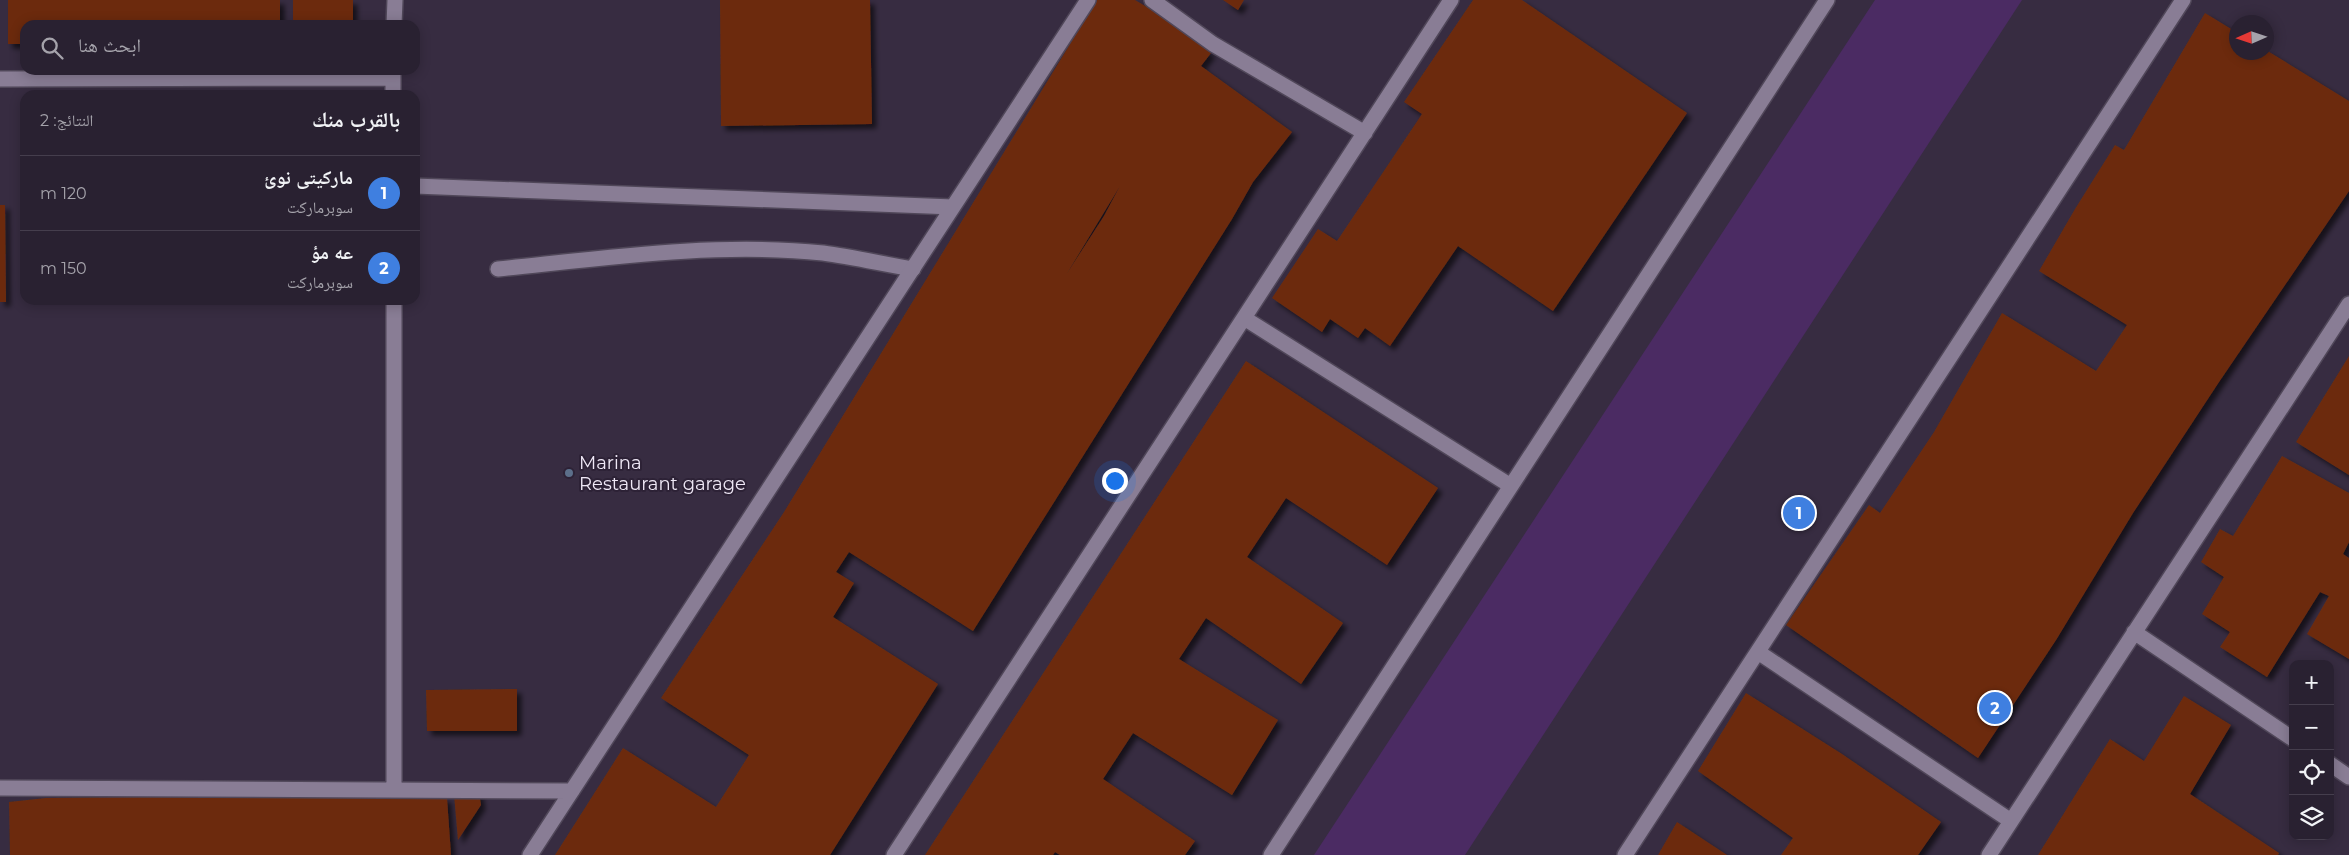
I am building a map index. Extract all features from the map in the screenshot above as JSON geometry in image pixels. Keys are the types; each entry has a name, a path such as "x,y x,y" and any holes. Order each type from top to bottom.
{"street":[{"path":"394,20 395,0"},
{"path":"530,855 1088,0"},
{"path":"1152,0 1213,44 1365,133"},
{"path":"894,855 1452,0"},
{"path":"1271,855 1827,0"},
{"path":"1625,855 2183,0"},
{"path":"0,78 295,75"},
{"path":"393,75 393,90"},
{"path":"420,186 953,207"},
{"path":"498,269 634,255 731,250 823,253 913,269"},
{"path":"1989,855 2349,304"},
{"path":"394,305 394,790"},
{"path":"1244,318 1511,486"},
{"path":"2134,632 2289,736"},
{"path":"1758,652 2011,821"},
{"path":"2334,767 2349,777"},
{"path":"0,788 572,791"}],"shaded area":[{"path":"1875,0 2022,0 1465,855 1314,855"}],"building":[{"path":"8,0 280,0 280,20 20,20 20,44 8,44"},
{"path":"293,0 353,0 353,20 293,20"},
{"path":"720,0 870,0 872,124 721,126"},
{"path":"1097,0 1135,0 1162,16 1211,53 1201,66 1292,132 1253,182 1232,219 973,631 849,552 836,572 854,583 833,617 938,684 830,855 555,855 623,748 716,807 749,755 661,698 784,512","holes":["1120,186 1104,216 1066,275"]},
{"path":"1223,0 1244,0 1238,10"},
{"path":"1473,0 1522,0 1687,113 1553,311 1458,246 1390,346 1365,328 1358,338 1330,319 1322,332 1272,298 1318,229 1337,241 1422,114 1404,102"},
{"path":"2205,13 2229,28 2229,60 2274,60 2274,55 2349,101 2349,191 2219,382 2133,513 2056,640 1978,758 1786,625 1869,505 1880,513 1934,432 2002,313 2096,371 2127,325 2039,271 2115,145 2124,150"},
{"path":"0,205 5,205 6,302 0,302"},
{"path":"2349,356 2349,475 2296,442"},
{"path":"1246,361 1438,488 1387,565 1286,498 1247,557 1343,623 1301,684 1206,618 1179,659 1278,720 1232,795 1133,733 1103,779 1195,841 1185,855 1060,855 1055,852 1053,855 925,855"},
{"path":"2282,456 2349,493 2349,542 2343,554 2349,558 2349,659 2307,634 2329,596 2320,592 2267,677 2220,647 2230,632 2202,614 2224,577 2201,562 2220,529 2233,536"},
{"path":"517,689 517,731 427,731 426,690"},
{"path":"1746,693 1842,754 1941,822 1918,855 1781,855 1793,838 1698,771"},
{"path":"2184,696 2231,725 2190,794 2279,853 2278,855 2038,855 2110,739 2144,761"},
{"path":"479,793 481,805 458,840 454,794"},
{"path":"353,795 447,798 451,855 10,855 9,802 46,798"},
{"path":"1677,822 1727,855 1658,855"}],"place":[{"name":"Marina Restaurant garage","path":"569,473"},
{"name":"مارکیتی نوئ","path":"1799,513"},
{"name":"عه مؤ","path":"1995,708"}]}
